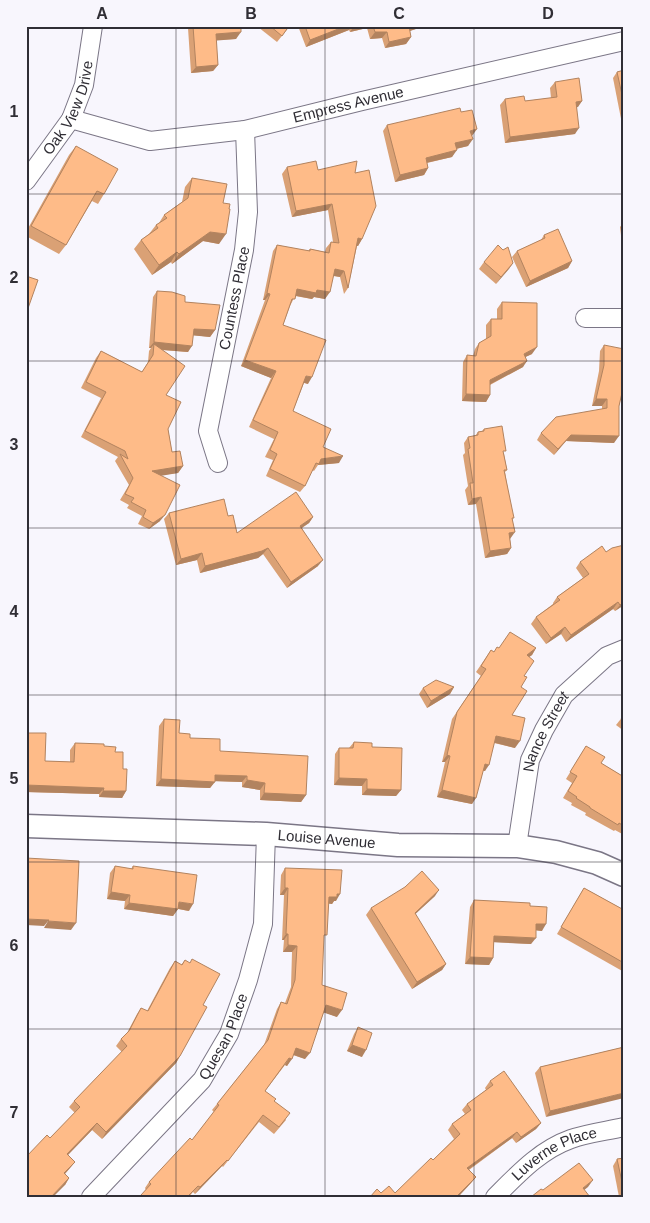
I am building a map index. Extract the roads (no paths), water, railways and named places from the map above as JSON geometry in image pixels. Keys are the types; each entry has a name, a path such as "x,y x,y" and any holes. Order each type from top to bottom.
{"street":[{"name":"Oak View Drive","path":"26,181 71,119 84,84 93,26"},
{"name":"Empress Avenue","path":"71,119 150,141 245,130 362,100 624,41"},
{"name":"Countess Place","path":"218,463 208,431 244,250 248,212 245,130"},
{"path":"585,318 624,318"},
{"name":"Nance Street","path":"517,846 530,760 544,730 564,695 607,656 624,649"},
{"name":"Louise Avenue","path":"26,826 266,834 398,845 517,846 580,858 624,875"},
{"name":"Quesan Place","path":"91,1197 202,1080 230,1034 248,980 263,924 266,834"},
{"name":"Luverne Place","path":"495,1197 527,1166 549,1149 572,1139 624,1127"}]}
